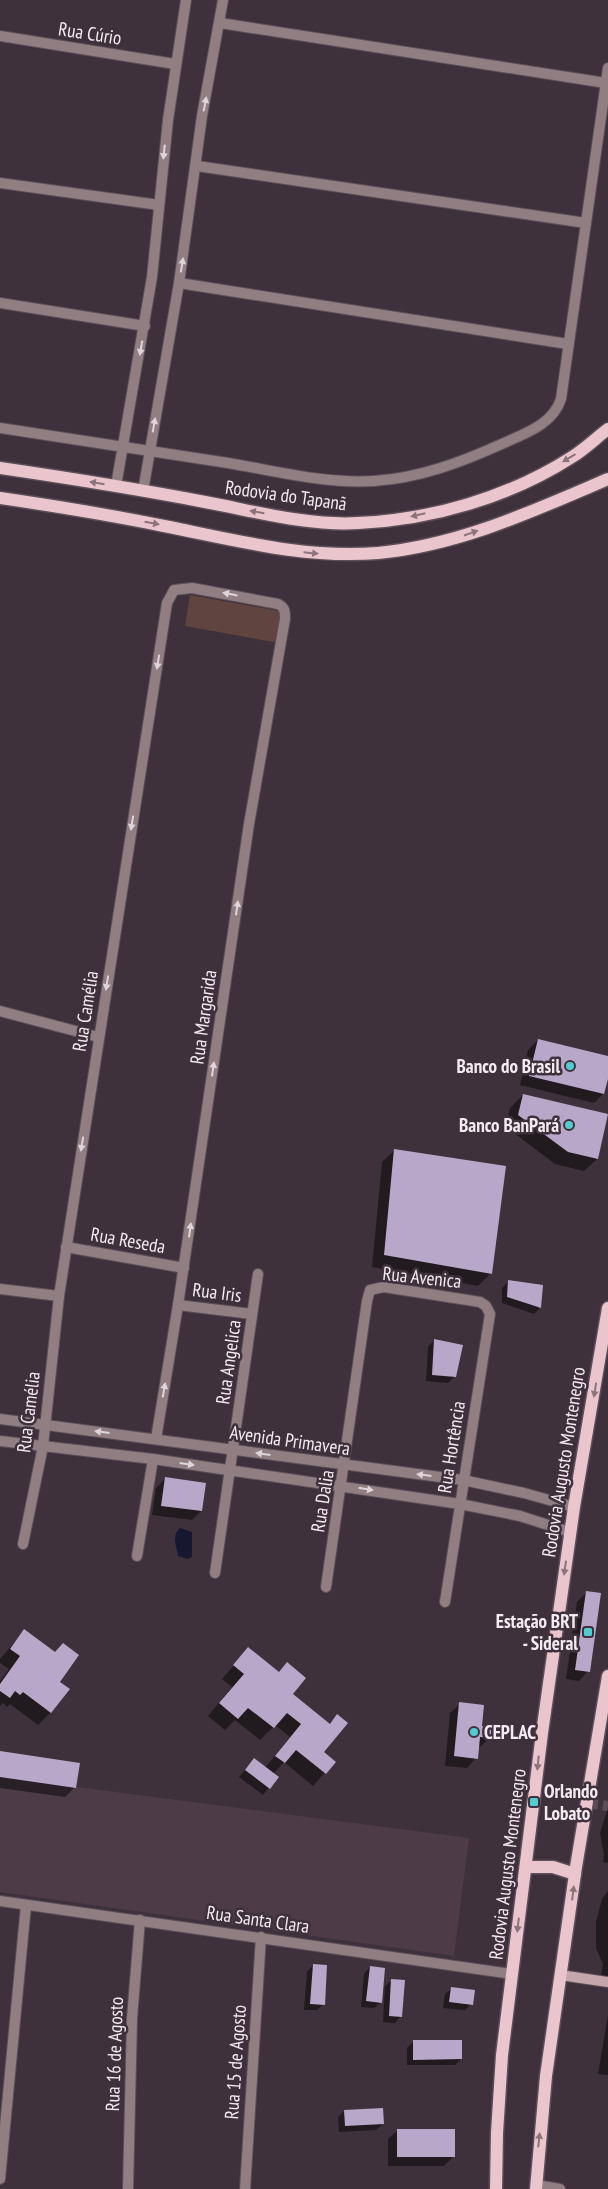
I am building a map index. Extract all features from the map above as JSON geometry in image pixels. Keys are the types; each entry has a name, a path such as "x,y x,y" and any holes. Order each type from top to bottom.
{"main road":[{"name":"Rodovia do Tapanã","path":"0,468 333,523 402,519 470,503 518,485 572,457 608,429"},
{"path":"0,498 135,520 298,552 350,554 414,548 460,537 529,514 608,480"},
{"name":"Rodovia Augusto Montenegro","path":"496,2189 497,2133 502,2055 542,1733 574,1508 603,1370 608,1308"},
{"path":"536,2187 546,2076 560,1975 608,1676"},
{"path":"526,1867 552,1867 575,1874"},
{"path":"560,1975 608,1982"}],"street":[{"path":"116,486 144,326 175,64 186,0"},
{"path":"143,491 179,283 197,166 202,116 223,0"},
{"path":"220,23 606,83"},
{"name":"Rua Cúrio","path":"0,36 175,64"},
{"path":"0,428 149,450 314,478 372,481 421,474 452,465 479,455 539,426 549,419 562,399 568,344 608,68"},
{"path":"197,166 586,223"},
{"path":"0,183 159,205"},
{"path":"179,283 568,344"},
{"path":"0,303 144,326"},
{"name":"Rua Camélia","path":"23,1544 43,1446 66,1247 98,1036 170,594 181,588 192,588 278,604"},
{"name":"Rua Margarida","path":"156,1438 184,1268 249,824 284,631 285,611 283,606 278,604"},
{"path":"0,1011 98,1036"},
{"name":"Rua Reseda","path":"66,1247 184,1268"},
{"name":"Rua Angelica","path":"215,1573 258,1274"},
{"name":"Rua Avenica","path":"367,1301 370,1290 384,1287 480,1302"},
{"path":"0,1289 59,1296"},
{"name":"Rua Dalia","path":"326,1587 342,1486 367,1301"},
{"name":"Rua Hortência","path":"445,1602 490,1314 486,1306 480,1302"},
{"name":"Rua Iris","path":"178,1305 252,1314"},
{"name":"Avenida Primavera","path":"0,1418 463,1480 524,1493 574,1508"},
{"name":"Avenida Primavera","path":"0,1441 153,1459 460,1504 520,1516 570,1532"},
{"path":"137,1556 153,1459"},
{"name":"Rua Santa Clara","path":"0,1901 512,1974"},
{"path":"0,2179 26,1905"},
{"name":"Rua 16 de Agosto","path":"128,2189 132,2018 140,1920"},
{"name":"Rua 15 de Agosto","path":"245,2189 261,1937"},
{"path":"536,2187 560,2189"}],"shaded area":[{"path":"190,595 284,612 279,643 185,626"},
{"path":"180,1528 192,1532 192,1557 187,1559 178,1556 175,1538"},
{"path":"0,1777 469,1838 454,1956 0,1892"}],"building":[{"name":"Banco do Brasil","path":"538,1039 608,1056 608,1079 604,1094 529,1076"},
{"name":"Banco BanPará","path":"523,1094 608,1114 598,1159 568,1152 518,1115"},
{"path":"394,1149 506,1166 492,1274 384,1255"},
{"path":"508,1280 543,1285 541,1308 507,1297"},
{"path":"434,1339 463,1345 456,1377 432,1375"},
{"path":"165,1477 206,1483 202,1511 161,1506"},
{"name":"Estação BRT - Sideral","path":"586,1591 601,1593 590,1672 575,1670"},
{"path":"24,1629 55,1652 63,1643 79,1655 60,1682 70,1689 51,1713 23,1692 20,1695 15,1691 10,1698 0,1691 0,1684 20,1656 10,1649"},
{"path":"248,1647 279,1672 287,1662 306,1678 293,1694 330,1724 337,1714 348,1723 324,1752 336,1762 326,1774 296,1750 285,1763 275,1756 301,1724 287,1713 274,1728 248,1708 238,1719 219,1703 244,1674 233,1665"},
{"name":"CEPLAC","path":"459,1702 484,1705 482,1726 492,1727 491,1738 480,1737 478,1759 454,1756"},
{"path":"0,1751 80,1763 76,1788 0,1777"},
{"path":"254,1758 279,1777 270,1789 245,1770"},
{"path":"313,1964 327,1965 325,2005 310,2004"},
{"path":"370,1966 385,1968 382,2003 366,2001"},
{"path":"391,1979 405,1980 402,2017 389,2016"},
{"path":"451,1987 475,1990 473,2005 449,2002"},
{"path":"413,2040 462,2040 462,2059 413,2060"},
{"path":"383,2108 384,2124 345,2126 344,2110"},
{"path":"397,2129 455,2129 455,2157 397,2157"}],"tunnel":[{"path":"588,1803 608,1806"}],"place":[{"name":"Banco do Brasil","path":"570,1066"},
{"name":"Banco BanPará","path":"569,1125"},
{"name":"Estação BRT - Sideral","path":"588,1632"},
{"name":"CEPLAC","path":"474,1732"},
{"name":"Orlando Lobato","path":"534,1802"}]}
